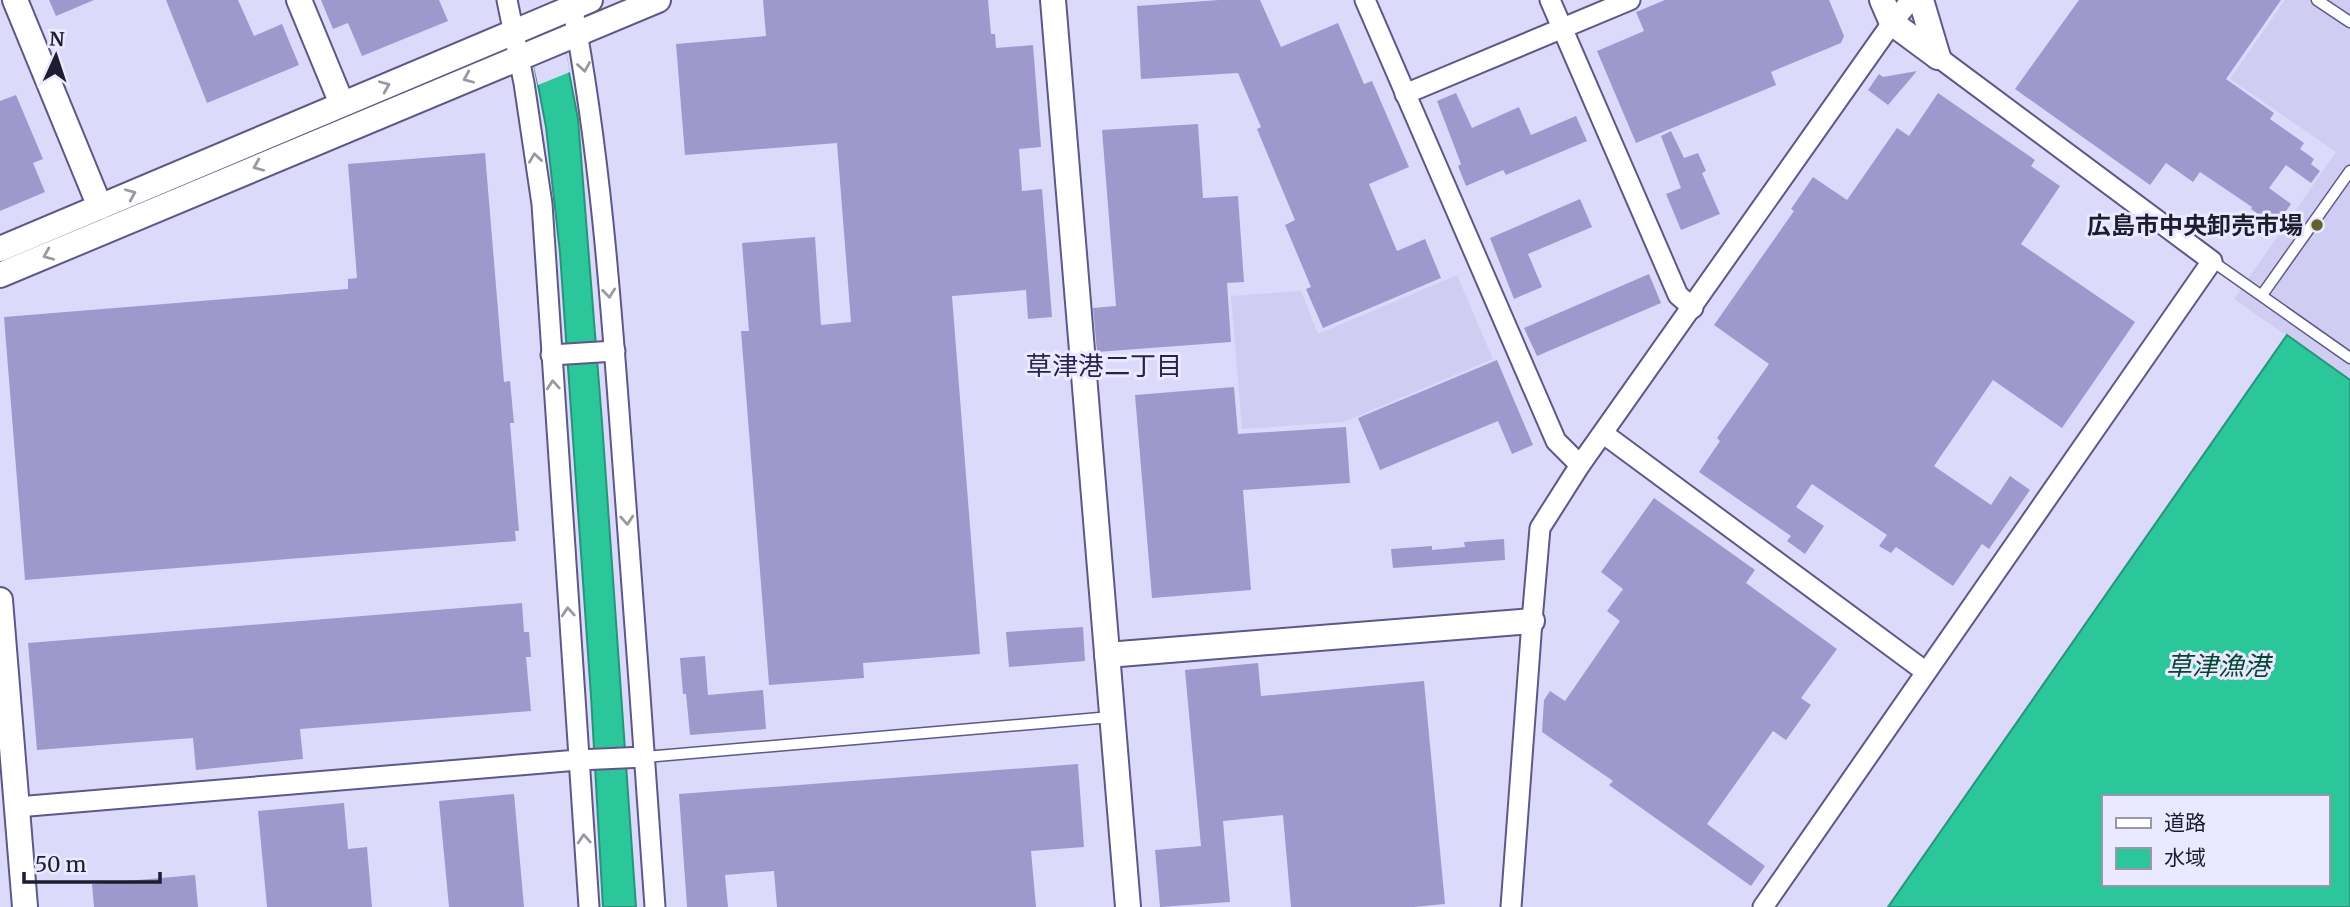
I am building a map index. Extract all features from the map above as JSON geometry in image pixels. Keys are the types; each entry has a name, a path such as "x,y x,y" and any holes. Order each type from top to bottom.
{"street":[{"path":"15,0 100,207"},
{"path":"299,0 342,104"},
{"path":"506,0 520,30 525,55 558,354 584,760 589,907"},
{"path":"0,275 658,0"},
{"path":"1053,0 1128,907"},
{"path":"1365,0 1556,441 1580,466"},
{"path":"1550,0 1678,295 1693,308"},
{"path":"1405,94 1630,0"},
{"path":"1763,907 2212,261 1892,23 1882,0"},
{"path":"1511,907 1541,528 1580,466 1892,23 1911,0"},
{"path":"1921,0 1938,57"},
{"path":"0,249 520,30 573,5"},
{"path":"573,5 570,36 595,149 638,758 655,907"},
{"path":"558,354 608,351"},
{"path":"1604,434 1926,672"},
{"path":"0,600 25,907"},
{"path":"1107,655 1532,621"},
{"path":"17,807 584,760 638,758"}],"lane":[{"path":"2317,0 2350,22"},
{"path":"2262,295 2350,171"},
{"path":"2212,261 2350,358"},
{"path":"638,758 1112,717"}],"shaded area":[{"name":"広島市中央卸売市場","path":"2285,0 2350,0 2350,380 2234,299 2336,152 2230,79"},
{"path":"1457,275 1493,359 1344,422 1242,429 1231,296 1301,291 1318,334"}],"water":[{"path":"522,0 555,0 578,119 636,907 603,907 560,253 546,127"},
{"name":"草津漁港","path":"2287,335 2350,380 2350,907 1888,907"}],"pier":[{"path":"520,0 556,0 570,72 538,85"}],"building":[{"path":"49,0 94,0 56,16"},
{"path":"166,0 238,0 254,36 282,24 299,65 207,103"},
{"path":"321,0 439,0 448,21 362,56 348,23 333,29"},
{"path":"763,0 988,0 991,34 995,34 996,48 1033,45 1041,147 1019,149 1022,191 1042,189 1052,317 1028,319 1026,290 952,296 980,654 863,663 864,678 769,685 741,331 749,331 742,243 815,237 821,325 851,322 837,143 685,155 676,44 766,36"},
{"path":"1260,0 1281,47 1338,23 1364,84 1372,81 1409,167 1369,184 1397,251 1425,239 1441,278 1323,328 1306,289 1311,287 1285,225 1295,220 1257,129 1261,127 1238,73 1141,79 1137,6"},
{"path":"1665,0 1829,0 1844,36 1841,43 1771,72 1776,85 1636,143 1597,51 1644,31 1636,12"},
{"path":"2079,0 2281,0 2226,79 2274,113 2270,119 2304,143 2300,149 2314,159 2311,164 2320,171 2311,183 2286,165 2269,188 2291,204 2275,226 2200,172 2193,182 2166,163 2150,185 2015,89"},
{"path":"1917,71 1888,105 1868,90 1879,74 1883,77"},
{"path":"1456,93 1472,128 1519,107 1531,135 1576,116 1587,141 1506,175 1503,170 1466,186 1458,166 1461,164 1437,101"},
{"path":"1938,93 2035,160 2031,166 2060,186 2021,244 2135,322 2062,428 1993,380 1934,466 1991,505 2010,476 2030,490 1989,549 1982,544 1953,586 1896,547 1891,553 1879,546 1887,535 1812,484 1796,507 1824,526 1805,554 1787,541 1791,536 1699,472 1720,441 1717,438 1769,364 1714,325 1794,211 1791,209 1813,177 1847,200 1897,128 1909,136"},
{"path":"16,95 43,159 33,163 45,192 0,211 0,101"},
{"path":"1198,124 1203,198 1238,196 1244,282 1227,283 1231,342 1097,352 1093,308 1116,306 1102,130"},
{"path":"1671,131 1684,158 1698,153 1706,171 1702,173 1720,214 1681,230 1666,194 1681,188 1661,136"},
{"path":"485,153 504,382 510,381 514,423 510,423 519,531 515,531 516,541 25,580 4,317 348,289 348,279 357,278 348,164"},
{"path":"1580,199 1592,227 1528,254 1542,287 1514,299 1490,238"},
{"path":"1649,274 1661,303 1537,356 1524,328"},
{"path":"1497,360 1533,445 1512,454 1498,421 1380,470 1358,418"},
{"path":"1234,387 1238,434 1346,427 1350,483 1243,490 1251,590 1152,598 1135,395"},
{"path":"1654,498 1755,570 1746,583 1837,649 1801,698 1811,705 1786,740 1773,731 1707,824 1765,866 1751,886 1609,785 1613,781 1542,732 1544,700 1550,691 1565,701 1620,621 1607,611 1623,589 1601,572"},
{"path":"1504,539 1505,560 1393,568 1391,549 1432,546 1432,550 1465,547 1464,542"},
{"path":"522,603 524,632 529,632 531,657 526,657 531,711 300,729 303,759 196,770 193,738 37,750 28,643"},
{"path":"1083,627 1085,661 1009,667 1006,632"},
{"path":"705,656 708,695 763,690 766,729 690,735 680,658"},
{"path":"1258,663 1261,696 1424,681 1445,904 1414,907 1291,907 1283,815 1223,821 1230,902 1160,907 1155,850 1201,846 1185,670"},
{"path":"1078,764 1084,847 1031,851 1036,907 777,907 774,871 725,875 728,907 687,907 679,794"},
{"path":"514,794 524,907 449,907 439,801"},
{"path":"344,803 348,849 367,847 372,907 267,907 258,811"},
{"path":"195,875 198,907 94,907 92,884"}],"place":[{"name":"広島市中央卸売市場","path":"2317,225"}],"district":[{"name":"草津港二丁目","path":"1104,365"}]}
